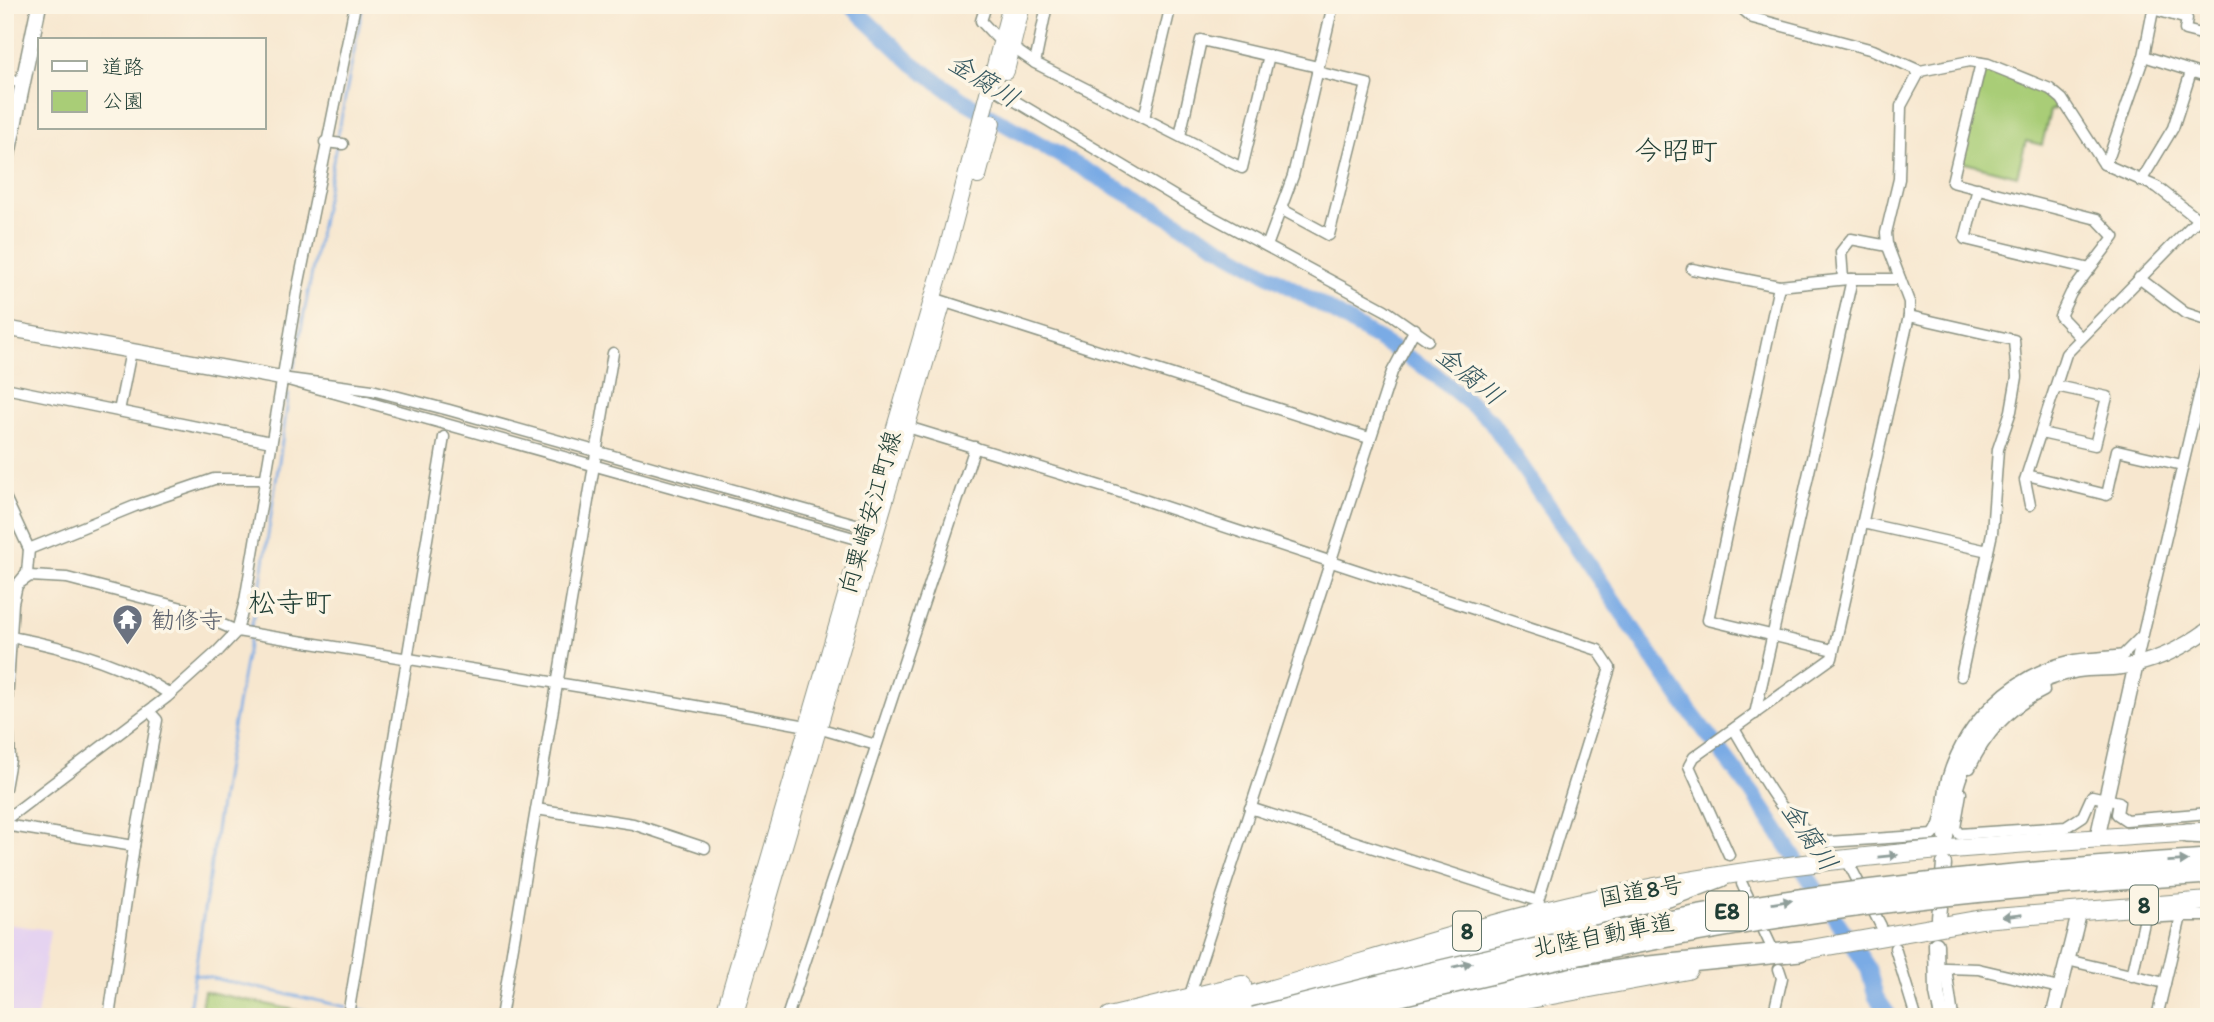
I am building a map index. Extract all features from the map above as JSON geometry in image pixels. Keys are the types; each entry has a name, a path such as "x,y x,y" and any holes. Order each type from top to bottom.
{"highway":[{"name":"国道8号","path":"1110,1017 1181,1011 1377,956 1540,906 1820,863 2187,833"},
{"path":"2187,833 2209,833"},
{"name":"北陸自動車道","path":"1254,1017 1516,952 1720,912 1977,877 2209,859"},
{"name":"北陸自動車道","path":"1317,1017 1611,948 1803,914 1993,890 2209,874"},
{"path":"1222,1017 1461,948 1668,897 1721,877"},
{"name":"8","path":"1433,1017 1505,1009 1803,951 1876,932 1982,919 2209,901"},
{"path":"1380,1017 1485,992 1639,967 1803,951"}],"main road":[{"name":"向粟崎安江町線","path":"996,88 1011,5"},
{"name":"向粟崎安江町線","path":"734,1017 867,535 902,425 996,88 1023,5"},
{"name":"向粟崎安江町線","path":"723,1017 812,728"}],"street":[{"path":"5,169 10,122 24,83 39,5"},
{"path":"5,823 245,633 281,378 355,5"},
{"path":"986,5 981,22 996,37"},
{"path":"1035,63 1047,5"},
{"path":"1144,118 1171,5"},
{"path":"1267,246 1293,176 1333,5"},
{"path":"1738,5 1753,18 1872,50 1920,71 1950,64 1980,63 2050,89 2062,99 2104,164 2157,187 2209,228"},
{"path":"2104,164 2110,154 2144,56 2154,7 2187,19 2185,30 2209,36"},
{"path":"1180,136 1201,40 1269,55 1367,84 1329,234 1281,209"},
{"path":"1019,52 1035,63 1241,168 1269,55"},
{"path":"2144,56 2209,77"},
{"path":"1980,63 1952,182 2097,219 2114,237 2060,316 2081,338"},
{"path":"1729,855 1689,766 1694,757 1832,658 1909,316 1909,302 1888,246 1886,233 1900,164 1901,106 1920,71"},
{"path":"2141,181 2173,128 2190,72"},
{"path":"5,79 24,83"},
{"path":"996,88 1179,199 1267,246 1428,340"},
{"path":"327,142 343,144"},
{"path":"1978,188 1965,239 2090,269"},
{"path":"2030,505 2027,475 2066,354 2209,208"},
{"path":"1755,714 1847,279 1841,252 1851,239 1888,246"},
{"path":"1692,269 1779,286 1847,279 1900,279"},
{"path":"2139,278 2185,313 2209,321"},
{"path":"1779,286 1707,620 1833,650"},
{"path":"938,299 1369,438"},
{"path":"1909,316 2014,340 2017,377 2011,411 1998,449 1994,481 1996,499 1988,551 1961,676"},
{"path":"5,328 281,378 372,390 597,449 867,535"},
{"path":"1181,1011 1250,808 1369,438 1392,372 1415,331"},
{"path":"119,411 131,351"},
{"path":"501,1017 613,353"},
{"path":"2097,839 2141,637 2209,354"},
{"path":"281,378 368,404 867,535"},
{"path":"2056,386 2107,397 2095,445"},
{"path":"5,388 271,442"},
{"path":"902,425 1598,650 1610,668 1540,906 1250,808"},
{"path":"2040,433 2182,464"},
{"path":"348,1010 444,437"},
{"path":"787,1017 975,447"},
{"path":"2027,475 2107,495 2117,450"},
{"path":"29,549 135,506 214,479 265,479"},
{"path":"5,497 29,549 27,573 17,585 11,637 6,702 10,760 5,788"},
{"path":"1863,523 1988,551"},
{"path":"17,585 30,576 66,578 186,610 245,633 558,683 812,728 876,746"},
{"path":"5,581 17,585"},
{"path":"1946,838 1956,782 1976,739 2011,700 2048,676 2136,664 2169,653 2209,629"},
{"path":"11,637 39,642 141,675 170,694"},
{"path":"1732,731 1783,808 1797,825 1819,839 1839,845 1933,835 1938,829 1942,797 1952,764 1973,726 2008,690 2048,676 2086,658 2123,655 2141,637"},
{"path":"2048,676 2044,691 2018,705 1984,742 1965,779 1955,828 1959,834 2066,827 2083,816 2092,796 2119,802 2118,814 2126,820 2209,813"},
{"path":"109,1017 134,846 157,720 149,711"},
{"path":"536,809 633,824 705,848"},
{"path":"5,823 134,846"},
{"path":"1939,918 1944,864"},
{"path":"1850,866 1876,932"},
{"path":"1742,884 1772,948"},
{"path":"2053,1017 2080,910"},
{"path":"2157,1017 2181,916"},
{"path":"2132,976 2146,918 2209,916"},
{"path":"1936,944 1936,983 1942,1017"},
{"path":"1895,948 1916,1017"},
{"path":"2067,960 2165,983"},
{"path":"1953,1017 1946,968 1978,969 2059,988"},
{"path":"1773,1017 1782,978 1779,969"}],"shaded area":[{"path":"5,924 50,930 37,1017 5,1017"}],"green space":[{"path":"1988,68 2044,91 2060,106 2050,111 2042,145 2026,141 2017,176 1961,162 1984,72"},
{"path":"204,991 327,1017 200,1017"}],"waterway":[{"path":"337,140 363,5"},
{"name":"金腐川","path":"850,5 912,63 961,99 1320,304 1432,372 1490,420 1686,706 1753,794 1868,968 1876,997 1890,1017"},
{"path":"294,367 336,146"},
{"path":"251,628 261,583 289,394"},
{"path":"188,1017 225,771 250,635"},
{"path":"193,974 347,1007"},
{"path":"354,1008 392,1017"}],"place":[{"name":"勧修寺","path":"128,647"}],"district":[{"name":"今昭町","path":"1676,150"},
{"name":"松寺町","path":"290,602"}]}
